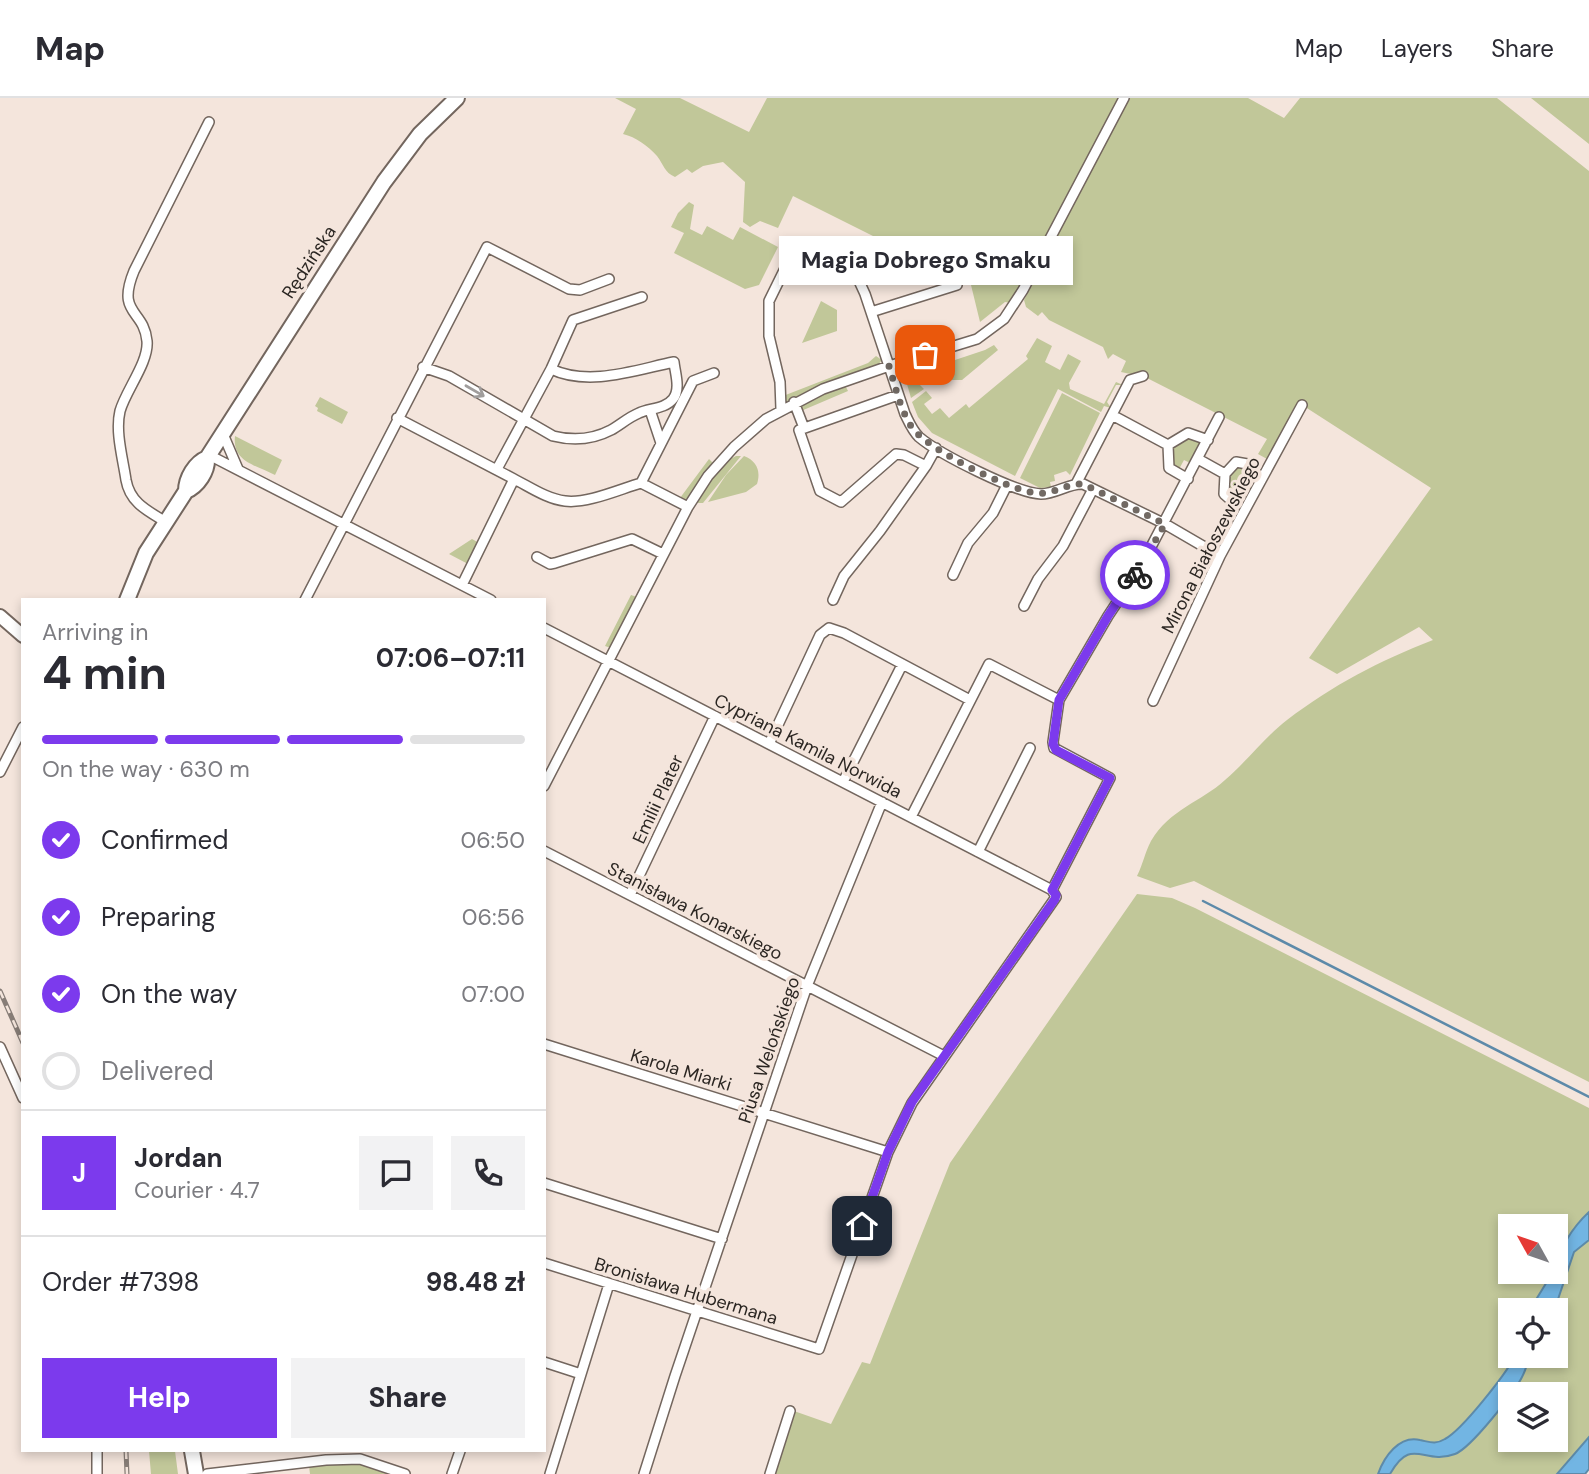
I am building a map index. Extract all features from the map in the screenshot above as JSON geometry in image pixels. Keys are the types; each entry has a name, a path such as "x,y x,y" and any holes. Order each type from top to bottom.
{"main road":[{"name":"Rędzińska","path":"128,598 146,553 186,491 193,488 208,467 208,456 402,157 420,134 457,98"},
{"path":"192,1452 195,1474"}],"street":[{"path":"546,782 663,554 708,476 734,447 766,419 794,402 822,389 889,366 977,340 1006,318 1124,98"},
{"path":"166,522 138,504 132,497 126,480 119,414 145,356 147,341 130,307 127,294 134,271 209,121"},
{"path":"781,409 780,382 769,337 769,301 796,246 804,244 854,270 872,312 911,427 920,437 1007,485 1027,492 1044,494 1076,484 1093,489 1165,524 1220,556"},
{"path":"306,598 486,247 569,289 580,290 609,279"},
{"path":"872,312 957,285"},
{"path":"496,470 551,369 573,320 642,297"},
{"path":"424,367 449,376 553,436 580,440 608,432 639,413 666,404 676,395 678,389 674,362 599,377 551,369"},
{"path":"641,483 693,381 714,373"},
{"path":"1076,484 1130,380 1143,376"},
{"path":"898,394 799,430 817,486 822,493 838,502 844,501 896,454 926,466"},
{"path":"794,402 804,428"},
{"name":"Mirona Białoszewskiego","path":"1153,701 1220,556 1302,405"},
{"path":"650,410 661,443"},
{"path":"1112,415 1168,444"},
{"path":"888,1152 912,1102 1054,892 1110,778 1054,748 1059,700 1076,668 1142,566 1219,417"},
{"path":"397,418 547,496 564,501 579,501 641,483 688,507"},
{"path":"1168,444 1188,433 1208,440"},
{"path":"223,434 237,469"},
{"path":"1168,444 1169,468 1188,479"},
{"path":"833,600 844,576 880,531 936,448"},
{"path":"208,456 487,598"},
{"path":"1198,459 1225,474"},
{"path":"1232,501 1222,488 1225,474 1236,462 1252,465"},
{"path":"462,585 514,479"},
{"path":"953,575 968,543 993,513 1007,485"},
{"path":"1024,606 1038,579 1063,545 1093,489"},
{"path":"537,557 550,564 632,539 663,554"},
{"path":"0,616 21,634"},
{"path":"769,744 825,631 829,628 844,633 970,700"},
{"name":"Cypriana Kamila Norwida","path":"546,629 1054,892"},
{"path":"911,817 989,664 1059,700"},
{"path":"843,782 902,665"},
{"name":"Emilii Plater","path":"630,895 715,716"},
{"path":"0,772 21,731"},
{"path":"978,852 1030,748"},
{"name":"Piusa Welońskiego","path":"644,1474 696,1311 807,986 882,803"},
{"name":"Stanisława Konarskiego","path":"546,852 944,1056"},
{"name":"Karola Miarki","path":"546,1045 888,1152"},
{"path":"0,1047 21,1094"},
{"name":"Bronisława Hubermana","path":"546,1264 818,1349 888,1152"},
{"path":"546,1185 722,1239"},
{"path":"550,1474 609,1284"},
{"path":"546,1363 581,1374"},
{"path":"770,1474 790,1411"},
{"path":"97,1452 97,1474"},
{"path":"452,1474 460,1452"},
{"path":"207,1474 361,1455 405,1474"}],"green space":[{"path":"615,98 680,98 749,132 767,98 1248,98 1284,118 1300,98 1497,98 1589,171 1589,1082 1194,881 1170,888 1137,876 1151,841 1167,821 1216,788 1287,720 1357,675 1433,640 1419,627 1337,674 1309,658 1431,488 1299,403 1267,459 1258,454 1267,439 1145,377 1121,372 1126,361 1113,354 1108,359 1103,347 1049,320 1042,312 1038,316 1026,307 1024,300 1034,280 1026,276 1012,303 1005,302 980,322 971,285 928,263 882,266 891,245 793,196 778,228 760,221 750,227 743,222 745,182 723,162 703,166 692,173 687,169 675,177 671,175 650,149 623,134 636,109"},
{"path":"1531,98 1589,98 1589,144"},
{"path":"689,202 694,205 690,229 702,235 707,226 733,240 740,227 778,247 759,285 745,289 674,253 684,233 671,227 678,213"},
{"path":"821,301 837,310 837,331 802,343"},
{"path":"1037,338 1052,346 1045,362 1060,370 1068,354 1081,361 1069,383 1070,389 1104,404 1116,382 1123,385 1116,385 1107,402 1111,408 1104,406 1101,412 1058,389 1015,476 932,433 918,417 912,402 926,391 932,398 924,404 932,414 940,408 949,418 966,404 969,408 1028,359 1026,356"},
{"path":"994,345 998,350 962,380 952,380 942,368 943,364"},
{"path":"876,356 882,360 877,366 786,402 783,399 783,396 868,363"},
{"path":"936,366 940,371 923,385 909,374 924,389 911,398 905,377 909,373"},
{"path":"845,385 848,391 801,411 801,403"},
{"path":"1062,393 1100,413 1070,475 1066,471 1054,475 1055,481 1050,482 1051,487 1040,488 1020,478"},
{"path":"320,397 348,412 342,424 317,411 315,406"},
{"path":"235,436 282,460 275,475 241,457 235,445"},
{"path":"1183,437 1199,439 1201,443 1190,463 1184,460 1178,471 1173,468 1171,446"},
{"path":"736,456 741,456 703,503 698,503 697,499 714,474"},
{"path":"744,456 757,467 757,484 746,492 708,502 726,475"},
{"path":"709,459 713,463 690,497 684,500 680,498"},
{"path":"1248,466 1252,476 1256,477 1244,499 1242,496 1232,498 1226,493 1229,476 1235,467"},
{"path":"472,539 479,543 468,564 449,554"},
{"path":"631,595 637,597 611,648 605,646"},
{"path":"1137,894 1172,898 1195,908 1589,1108 1589,1218 1568,1240 1568,1214 1498,1214 1498,1284 1548,1284 1542,1298 1498,1298 1498,1368 1508,1368 1505,1374 1513,1368 1568,1368 1568,1298 1554,1298 1560,1284 1568,1284 1568,1266 1589,1231 1589,1437 1557,1474 774,1474 794,1411 831,1424 862,1362 870,1364 950,1163"},
{"path":"149,1452 175,1452 178,1474 151,1474"},
{"path":"358,1464 389,1474 310,1474 309,1466"}],"water":[{"path":"1589,1212 1589,1240 1574,1252 1568,1270 1568,1238"},
{"path":"1546,1284 1563,1284 1558,1298 1537,1298"},
{"path":"1507,1368 1525,1368 1519,1382 1498,1382 1498,1411 1462,1450 1444,1457 1419,1454 1405,1456 1390,1474 1378,1474 1388,1454 1399,1444 1412,1439 1438,1442 1453,1434"},
{"path":"1589,1437 1589,1469 1585,1474 1557,1474"}],"waterway":[{"path":"1203,901 1589,1097"}],"railway":[{"path":"0,991 21,1038"},
{"path":"126,1452 127,1474"}],"way so far":[{"path":"925,355 889,366 905,414 920,437 1012,488 1044,494 1083,484 1165,524 1135,575"}],"place":[{"name":"Magia Dobrego Smaku","path":"925,355"}],"route":[{"path":"862,1226 888,1152 912,1102 1055,899 1056,895 1052,890 1110,778 1056,750 1053,742 1059,700 1135,575"}]}
